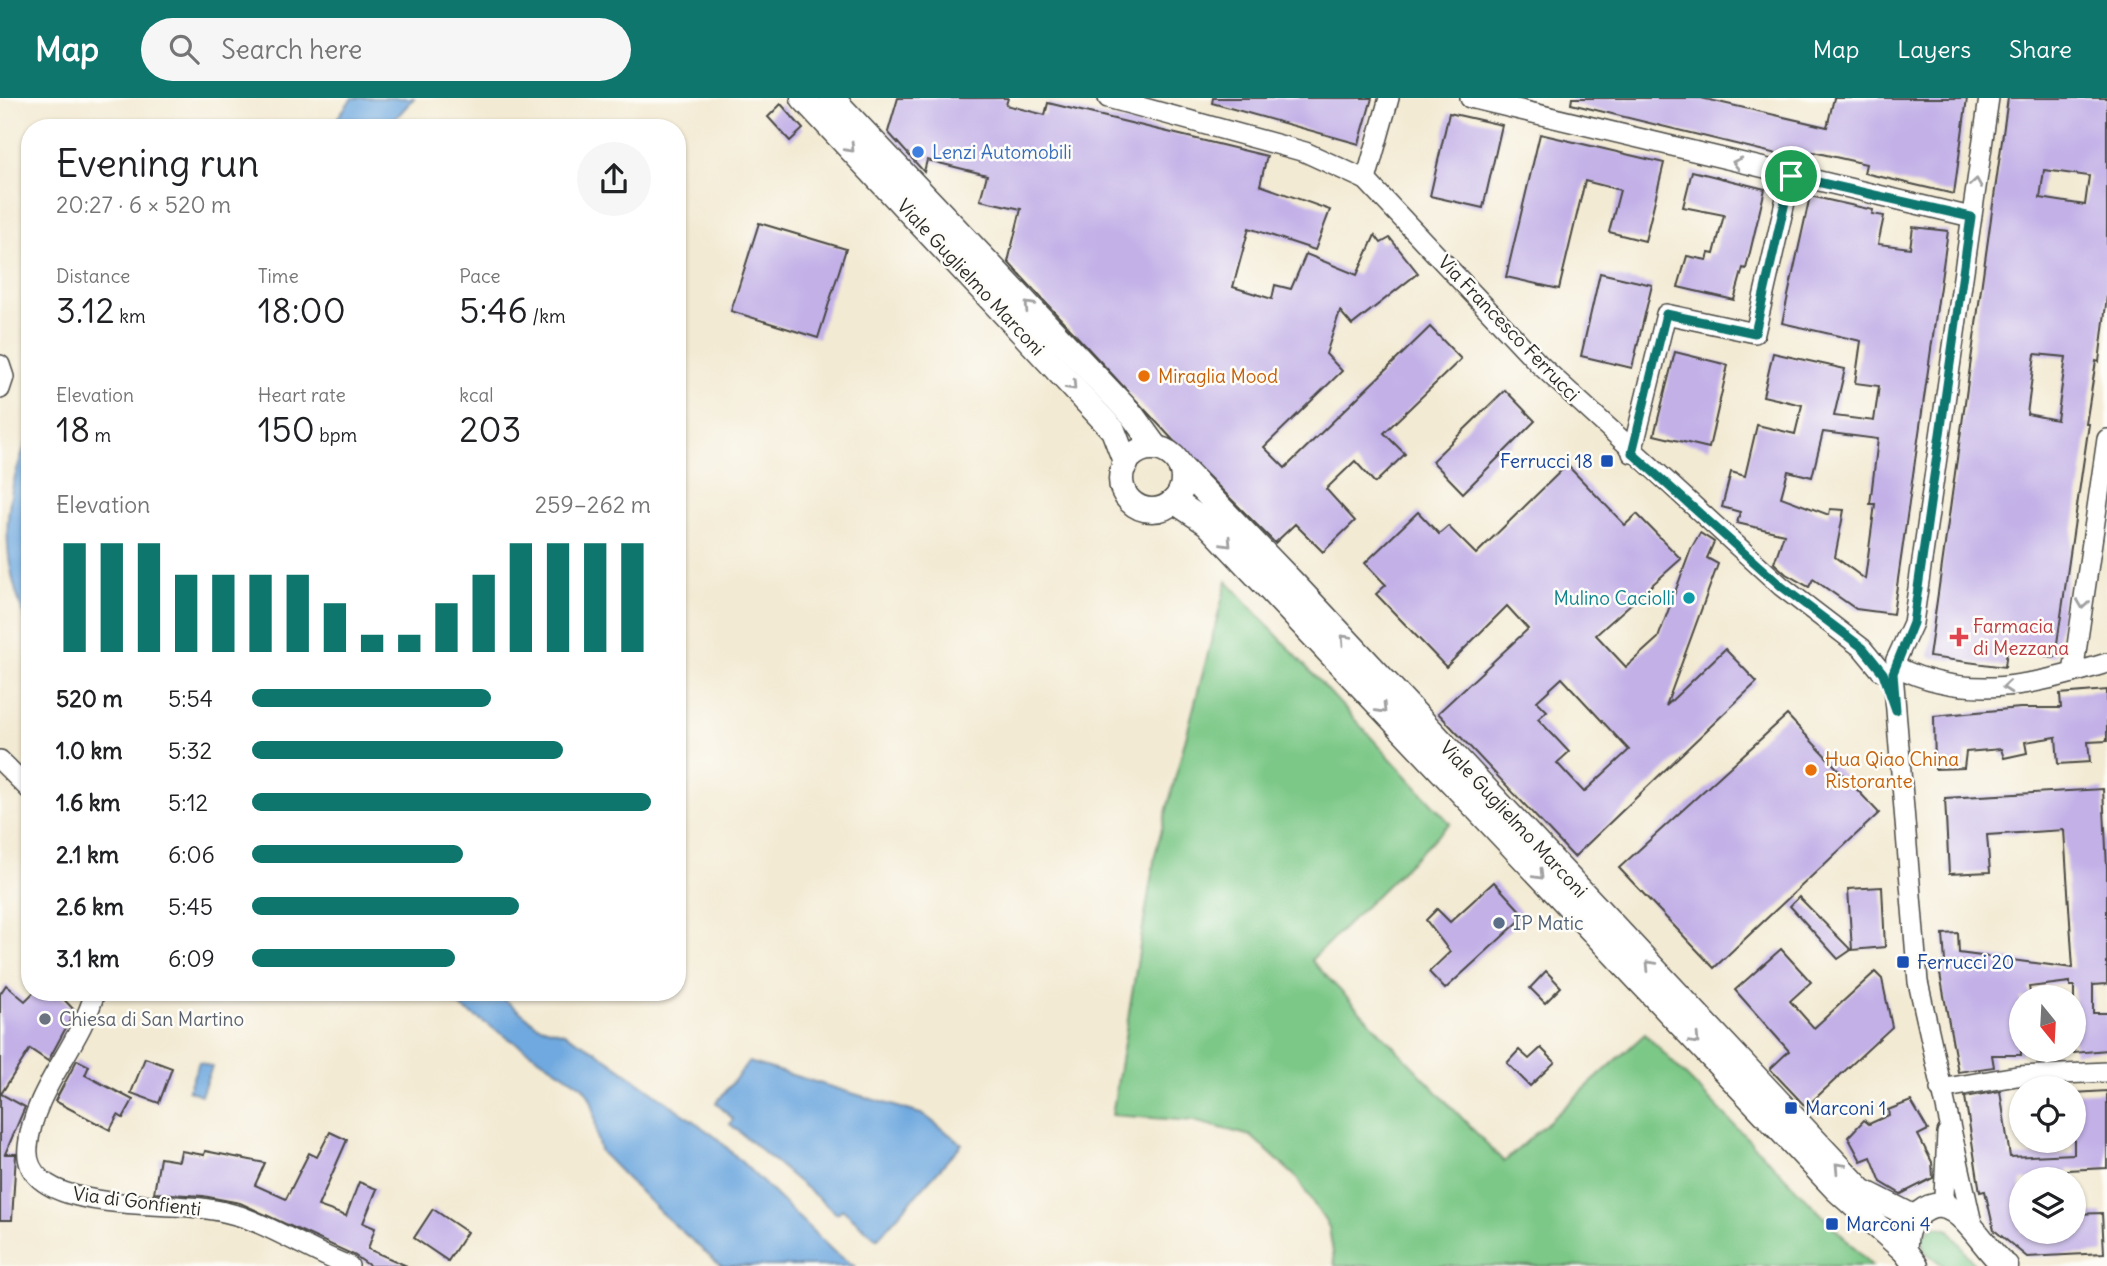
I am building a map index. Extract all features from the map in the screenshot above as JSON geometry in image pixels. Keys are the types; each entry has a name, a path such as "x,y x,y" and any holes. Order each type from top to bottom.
{"main road":[{"name":"Viale Guglielmo Marconi","path":"803,98 1113,430 1126,464 1121,481 1131,502 1148,510 1164,508 1174,501 1207,523 1837,1190 1910,1259"},
{"name":"Viale Guglielmo Marconi","path":"832,98 1132,415 1156,448 1166,452 1304,594 1861,1191 1915,1218"},
{"path":"1126,464 1136,453 1156,448"},
{"path":"1174,501 1183,480 1181,467"},
{"path":"1910,1259 1907,1228 1927,1208 1939,1206 1952,1208 1964,1217 1995,1259 2006,1266"}],"street":[{"name":"Via Francesco Ferrucci","path":"1108,98 1305,152 1366,180 1539,364 1632,453 1781,586 1889,666"},
{"path":"1366,180 1389,98"},
{"path":"1470,98 1971,217"},
{"path":"1974,1233 1918,982 1896,710 1889,666 1913,623 1989,98"},
{"path":"1632,453 1666,314 1755,333 1791,176"},
{"path":"2073,673 2107,439"},
{"path":"1889,666 1944,684 1981,688 2012,687 2107,663"},
{"path":"0,760 21,781"},
{"name":"Via di Gonfienti","path":"92,1001 88,1017 34,1113 27,1149 38,1178 52,1188 76,1196 201,1208 238,1216 349,1266"},
{"path":"1940,1089 2017,1076 2107,1072"},
{"path":"1939,1206 1944,1196 1948,1111"}],"green space":[{"path":"1227,581 1450,823 1311,960 1504,1162 1645,1034 1872,1266 1335,1266 1329,1227 1296,1177 1251,1136 1194,1121 1112,1115 1155,855"},
{"path":"1934,1226 1950,1230 1975,1266 1944,1266 1924,1251 1922,1237"}],"water":[{"path":"352,98 414,98 395,119 337,119"},
{"path":"21,456 21,608 13,580 8,532 9,508"},
{"path":"445,1001 506,1001 537,1025 564,1033 597,1052 717,1138 833,1251 854,1266 721,1266 660,1212 601,1152 592,1102 582,1086 459,1006"},
{"path":"199,1062 212,1067 201,1095 188,1090"},
{"path":"749,1062 924,1115 962,1144 877,1239 842,1209 837,1214 730,1124 733,1119 716,1103"}],"building":[{"path":"898,98 1008,98 1006,105 1045,115 1048,103 1267,156 1260,185 1330,210 1315,250 1249,228 1233,287 1272,299 1275,285 1291,289 1306,254 1357,275 1375,235 1381,243 1390,238 1418,273 1352,325 1340,311 1326,354 1342,371 1264,447 1285,468 1430,327 1461,359 1384,433 1405,454 1375,483 1355,461 1326,489 1355,521 1323,552 1295,524 1275,543 1185,453 1008,262 1021,209 980,200 987,175 927,160 924,172 888,132"},
{"path":"1213,98 1372,98 1359,144 1212,103"},
{"path":"1572,98 1701,98 1827,127 1834,98 1967,98 1954,194 1864,173 1866,164 1813,152 1810,162 1571,104"},
{"path":"2008,98 2107,98 2107,296 2099,362 2096,361 2086,424 2089,424 2055,657 2007,650 2005,667 1929,657","holes":["2044,170 2089,176 2085,205 2040,198","2035,354 2066,357 2057,420 2027,414"]},
{"path":"781,104 803,129 790,141 768,117"},
{"path":"1449,113 1502,125 1483,208 1430,196"},
{"path":"1540,134 1664,163 1645,241 1609,232 1620,190 1585,181 1559,289 1506,277"},
{"path":"1692,171 1765,189 1746,269 1743,268 1734,300 1678,287 1687,256 1707,260 1709,253 1714,254 1724,215 1683,207"},
{"path":"1810,196 1873,210 1872,214 1884,216 1878,244 1910,248 1913,227 1948,231 1893,614 1856,609 1813,579 1809,587 1786,574 1774,563 1784,534 1737,523 1740,512 1722,507 1731,472 1745,476 1757,425 1795,434 1802,405 1763,396 1773,353 1845,369 1834,416 1874,421 1879,386 1855,383 1861,341 1782,323","holes":["1823,432 1878,439 1870,504 1875,504 1865,579 1835,557 1844,510 1830,509 1829,515 1781,497 1788,471 1812,477"]},
{"path":"759,223 846,249 818,338 731,311"},
{"path":"1600,273 1652,285 1632,368 1581,356"},
{"path":"1675,352 1728,365 1709,448 1654,435"},
{"path":"1505,390 1535,421 1463,493 1432,461"},
{"path":"1567,465 1625,525 1637,514 1681,559 1596,635 1626,667 1658,638 1691,549 1700,533 1714,542 1707,558 1718,564 1666,706 1725,649 1757,682 1574,857 1438,713 1528,629 1507,606 1446,667 1376,594 1386,585 1365,563 1418,512 1439,534 1448,526 1476,554","holes":["1562,678 1629,750 1584,792 1557,763 1569,752 1538,719 1547,711 1537,701"]},
{"path":"2107,690 2107,741 2088,742 2090,762 2058,764 2056,737 2025,742 2027,753 2004,758 2001,749 1966,752 1964,768 1935,769 1934,716 2020,708 2061,708 2060,694"},
{"path":"1787,715 1879,813 1714,968 1619,868"},
{"path":"2103,789 2107,868 2107,984 2093,985 2093,1013 2107,1013 2107,1050 2086,1052 2086,985 2070,985 2070,982 2009,985 2009,1055 1992,1055 1994,1067 1958,1072 1938,963 1945,962 1943,934 1958,933 1959,953 2073,968 2064,830 1987,835 1990,872 1949,874 1945,798"},
{"path":"1494,882 1525,916 1445,989 1429,972 1450,952 1426,920 1437,909 1450,922"},
{"path":"1882,887 1885,947 1852,950 1848,889"},
{"path":"1799,897 1851,950 1838,959 1790,906"},
{"path":"1781,949 1811,982 1790,1001 1814,1028 1875,972 1882,979 1892,1027 1806,1107 1770,1069 1789,1051 1735,990"},
{"path":"1546,971 1561,987 1545,1003 1530,988"},
{"path":"6,985 21,998 21,1001 66,1001 75,1011 48,1061 30,1049 1,1094 25,1107 5,1154 16,1154 12,1220 0,1220 0,994"},
{"path":"1541,1048 1555,1062 1530,1086 1507,1063 1519,1050 1529,1059"},
{"path":"145,1058 172,1068 159,1103 131,1093"},
{"path":"77,1060 89,1066 85,1075 133,1100 123,1118 118,1115 110,1130 55,1101"},
{"path":"2000,1091 2010,1157 2086,1153 2086,1092 2107,1091 2107,1168 2009,1167 2009,1242 1994,1230 1985,1191 1980,1192 1965,1097"},
{"path":"1911,1101 1928,1130 1918,1135 1932,1162 1933,1178 1901,1194 1881,1182 1871,1157 1861,1161 1848,1137 1864,1120 1869,1124 1889,1115 1888,1110"},
{"path":"330,1132 347,1140 318,1206 346,1216 359,1182 377,1189 363,1223 375,1228 368,1249 407,1266 370,1266 354,1255 240,1203 203,1196 154,1193 160,1158 179,1161 181,1151 204,1155 205,1151 265,1163 255,1185 286,1199 309,1153 317,1157"},
{"path":"433,1209 467,1232 448,1261 414,1238"},
{"path":"2102,1213 2104,1253 2027,1257 2011,1244 2086,1244 2086,1214"}],"place":[{"name":"Lenzi Automobili","path":"918,152"},
{"name":"Miraglia Mood","path":"1144,376"},
{"name":"Ferrucci 18","path":"1607,461"},
{"name":"Mulino Caciolli","path":"1689,598"},
{"name":"Farmacia di Mezzana","path":"1959,637"},
{"name":"Hua Qiao China Ristorante","path":"1811,770"},
{"name":"IP Matic","path":"1499,923"},
{"name":"Ferrucci 20","path":"1903,962"},
{"name":"Chiesa di San Martino","path":"45,1019"},
{"name":"Marconi 1","path":"1791,1108"},
{"name":"Marconi 4","path":"1832,1224"}],"route":[{"path":"1791,176 1971,217 1913,623 1893,673 1896,710 1883,673 1863,648 1781,586 1632,453 1666,314 1755,333 1791,176"}]}
